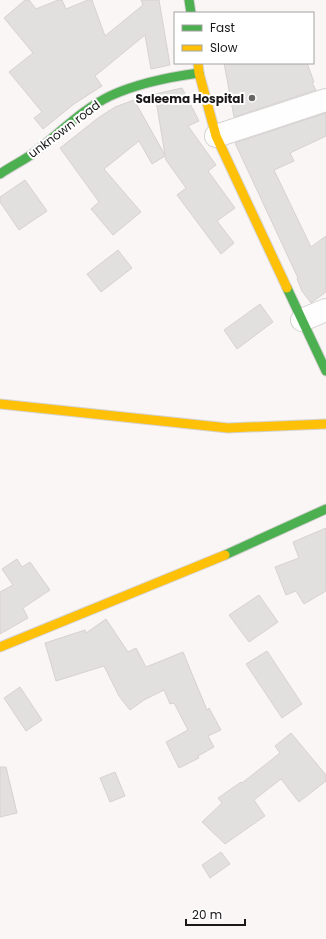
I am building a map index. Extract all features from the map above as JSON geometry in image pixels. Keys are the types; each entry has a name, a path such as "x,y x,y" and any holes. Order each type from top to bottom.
{"street":[{"path":"189,0 191,12"},
{"path":"198,64 199,73 216,136 326,371"},
{"name":"unknown road","path":"0,174 37,151 82,112 110,96 173,77 199,73"},
{"path":"216,136 326,100"},
{"path":"302,320 326,310"},
{"path":"0,404 228,428 326,424"},
{"path":"0,647 203,565 326,509"}],"building":[{"path":"25,0 29,0 36,9 58,0 62,0 66,9 88,0 92,0 105,36 143,5 141,0 159,0 170,65 151,69 145,35 95,76 102,86 74,104 43,129 34,118 42,112 9,72 33,53 4,18"},
{"name":"Saleema Hospital","path":"224,64 307,64 314,82 312,83 316,90 234,117"},
{"path":"182,88 199,121 188,126 216,165 208,171 235,208 217,221 234,243 221,254 177,195 186,188 166,160 165,156 152,164 139,141 104,169 141,212 113,235 91,209 99,202 60,148 98,118 115,107 134,100 165,155 155,94"},
{"path":"326,113 326,136 290,153 294,161 274,170 311,247 326,236 326,292 311,303 302,291 297,279 298,278 235,143"},
{"path":"25,180 47,211 19,230 0,202 0,197"},
{"path":"118,250 132,268 101,292 87,274"},
{"path":"260,304 273,322 237,349 224,330"},
{"path":"326,528 326,591 304,604 296,591 286,595 275,567 299,558 293,542"},
{"path":"17,559 22,567 30,562 50,590 23,608 28,618 0,634 0,592 13,585 2,569"},
{"path":"259,595 278,622 249,642 229,615"},
{"path":"106,619 128,652 136,648 146,667 183,652 207,710 209,708 221,730 208,736 214,747 198,756 199,758 179,768 166,742 188,730 174,703 170,704 164,690 144,700 130,710 119,696 104,666 56,681 45,643 85,630 86,633"},
{"path":"267,651 302,704 282,718 246,664"},
{"path":"20,687 42,720 26,731 4,698"},
{"path":"291,733 326,775 326,781 299,802 281,779 254,800 265,816 225,844 202,822 222,803 218,798 241,782 242,783 280,753 275,746"},
{"path":"0,767 6,767 17,813 0,817"},
{"path":"115,772 125,796 110,802 100,778"},
{"path":"221,852 230,864 210,878 202,865"}],"traffic: fast":[{"path":"189,0 191,12"},
{"path":"0,174 34,153 100,101 132,87 176,76 199,73"},
{"path":"287,288 326,371"},
{"path":"225,555 326,509"}],"traffic: slow":[{"path":"198,64 199,73 216,136 287,288"},
{"path":"0,404 228,428 326,424"},
{"path":"0,647 225,555"}],"place":[{"name":"Saleema Hospital","path":"252,98"}]}
